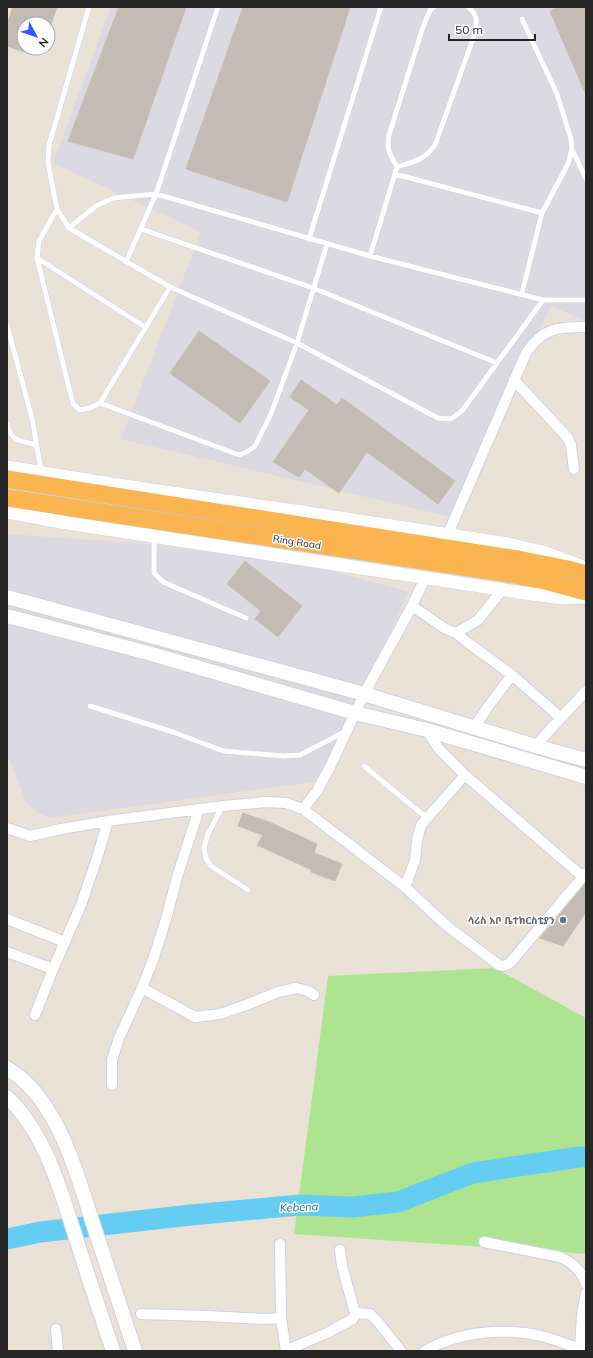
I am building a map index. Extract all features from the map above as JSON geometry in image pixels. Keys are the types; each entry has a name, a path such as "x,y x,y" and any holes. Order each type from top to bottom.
{"highway":[{"name":"Ring Road","path":"7,479 518,559 586,574"},
{"name":"Ring Road","path":"7,498 511,574 586,592"}],"main road":[{"path":"7,596 364,694 474,728 586,760"},
{"path":"7,616 148,653 355,713 427,730 586,778"},
{"path":"7,1068 24,1082 47,1109 60,1133 75,1168 135,1351"},
{"path":"7,1097 18,1107 31,1124 56,1177 113,1351"}],"street":[{"path":"448,534 514,380 526,353 532,344 539,338 557,328 586,327"},
{"path":"514,380 568,438 571,445 574,469"},
{"path":"7,467 24,471 41,472 508,544 543,552 586,569"},
{"path":"7,512 67,523 425,578 562,598 586,597"},
{"path":"303,808 316,791 330,767 364,694 412,606 425,578"},
{"path":"456,632 478,620 503,589"},
{"path":"412,606 444,628 456,632 467,642 512,675 561,718"},
{"path":"474,728 512,675"},
{"path":"535,746 586,690"},
{"path":"7,828 30,836 60,828 223,806 266,802 286,804 303,808 405,887 447,926 499,965 503,966 510,963 584,875 465,775 439,749 427,730"},
{"path":"405,887 415,860 417,840 421,825 465,775"},
{"path":"112,1085 112,1060 116,1046 142,988 166,919 178,874 199,809"},
{"path":"35,1015 83,898 108,821"},
{"path":"7,919 65,942"},
{"path":"7,952 53,969"},
{"path":"142,988 195,1017 220,1014 246,1006 278,992 296,988 308,991 314,995"},
{"path":"484,1242 560,1257 577,1267 586,1284"},
{"path":"280,1244 281,1318 286,1351 346,1324 353,1319 355,1313 342,1266 340,1250"},
{"path":"425,1351 450,1340 487,1332 528,1334 546,1337 580,1350 582,1314 586,1293"},
{"path":"355,1313 370,1314 401,1351"},
{"path":"141,1314 207,1316 262,1320 281,1318"},
{"path":"56,1330 58,1351"}],"lane":[{"path":"90,7 49,145 48,163 57,209 69,228 170,287 297,343 438,418 451,419 462,411 543,300"},
{"path":"126,262 156,194 218,7"},
{"path":"309,239 381,7"},
{"path":"370,256 397,167 387,145 423,27 430,10 434,7"},
{"path":"397,167 417,161 427,155 435,145 474,36 477,21 474,12 468,7"},
{"path":"522,19 557,94 572,149 586,179"},
{"path":"522,293 542,213 568,164 572,149"},
{"path":"395,174 542,213"},
{"path":"69,228 96,206 113,198 156,194 370,256 522,293 543,300 586,300"},
{"path":"57,209 39,242 37,258 73,404 80,410 90,408 100,403 170,287"},
{"path":"141,229 313,288 497,363"},
{"path":"100,403 239,455 247,452 255,446 271,414 297,343 327,244"},
{"path":"37,258 145,327"},
{"path":"7,326 32,418 41,472"},
{"path":"7,424 11,436 15,439 36,444"},
{"path":"154,536 154,573 163,582 246,618"},
{"path":"90,706 173,732 223,751 283,756 300,755 347,730"},
{"path":"364,766 427,818"},
{"path":"223,806 208,834 204,848 206,859 211,866 248,890"}],"shaded area":[{"path":"111,7 586,7 586,321 551,306 451,517 121,439 201,232 53,163"},
{"path":"7,534 149,544 319,567 409,592 320,781 50,818 38,813 27,804 7,754"}],"green space":[{"path":"495,968 586,1018 586,1254 294,1234 328,976"}],"building":[{"path":"13,7 57,7 54,16 16,16 16,49 7,46 7,25"},
{"path":"119,7 186,7 133,159 68,141"},
{"path":"243,7 350,7 287,202 186,169"},
{"path":"561,7 586,7 586,95 550,11"},
{"path":"199,331 270,381 240,423 170,373"},
{"path":"301,380 337,405 342,398 455,481 438,504 367,452 339,493 305,469 299,477 273,462 309,410 290,397"},
{"path":"245,561 302,606 278,637 255,619 261,611 227,584"},
{"path":"243,813 269,822 317,844 314,853 342,864 335,881 311,872 312,870 257,845 263,835 238,826"},
{"path":"586,883 586,912 563,946 540,938"}],"waterway":[{"name":"Kebena","path":"7,1239 40,1232 191,1215 300,1205 352,1207 398,1202 473,1173 586,1157"}],"place":[{"name":"ሳሪስ አቦ ቤተክርስቲያን","path":"563,920"}]}
